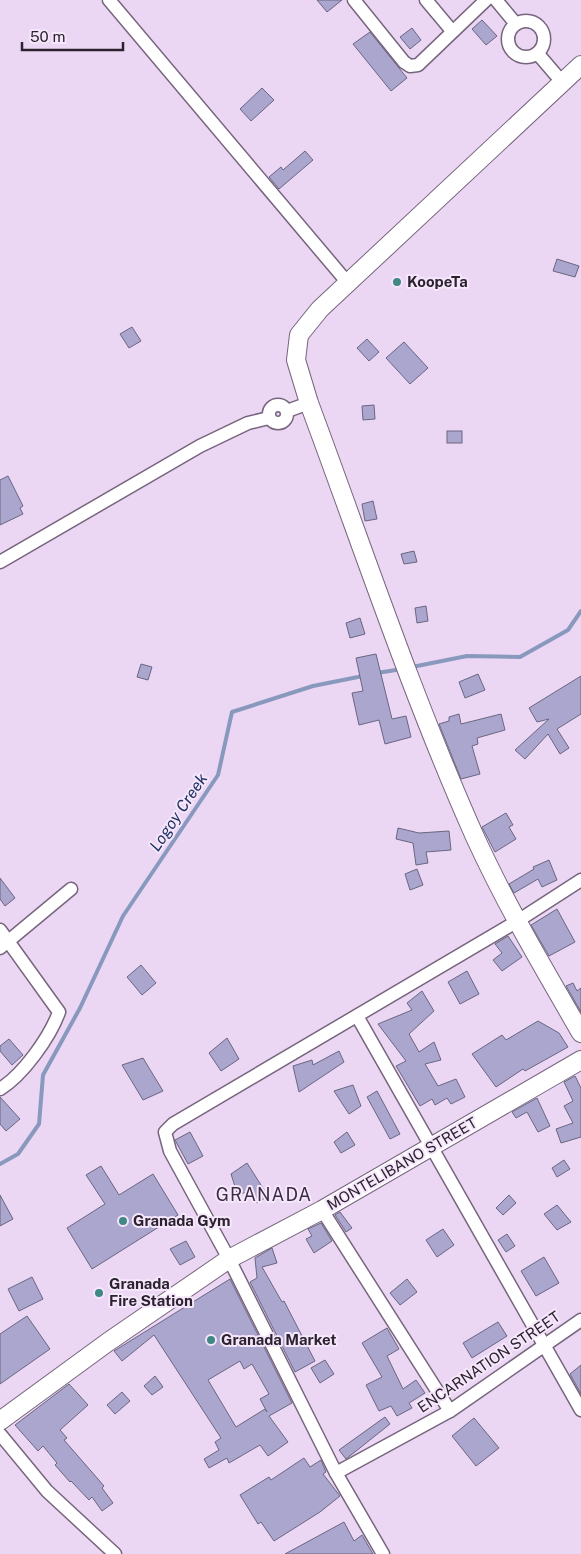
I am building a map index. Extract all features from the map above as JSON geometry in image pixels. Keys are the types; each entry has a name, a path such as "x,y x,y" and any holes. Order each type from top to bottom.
{"main road":[{"path":"581,65 320,309 299,336 296,360 309,403 417,697 476,838 516,922 581,1034"},
{"name":"MONTELIBANO STREET","path":"0,1420 108,1342 229,1259 322,1210 581,1060"}],"street":[{"path":"109,0 347,282"},
{"path":"354,0 404,62 410,66 418,66 486,0"},
{"path":"426,0 452,31"},
{"path":"496,0 516,24"},
{"path":"529,21 539,27 544,40 538,54 522,57 514,52 508,40 510,31 516,24 529,21"},
{"path":"538,54 562,82"},
{"path":"1,560 200,446 248,423 269,418 271,407 276,404 284,406 287,411 309,403"},
{"path":"383,1554 336,1473 229,1259 170,1151 165,1132 173,1124 516,922 581,880"},
{"path":"4,945 71,889"},
{"path":"0,930 4,945 59,1012 52,1029 11,1082 0,1089"},
{"path":"357,1016 430,1148 581,1410"},
{"path":"322,1210 450,1411"},
{"name":"ENCARNATION STREET","path":"336,1473 450,1411 581,1320"},
{"path":"0,1434 47,1491 115,1554"}],"building":[{"path":"317,0 342,0 327,12"},
{"path":"482,20 497,36 486,45 472,29"},
{"path":"412,28 421,40 410,49 400,37"},
{"path":"370,32 407,78 391,91 353,44"},
{"path":"262,88 274,100 251,121 240,109"},
{"path":"305,151 313,160 279,189 269,177 281,167 283,170"},
{"path":"557,259 579,266 575,277 553,271"},
{"path":"132,327 141,341 129,348 120,334"},
{"path":"367,339 379,352 369,361 357,348"},
{"path":"404,342 428,368 410,384 386,358"},
{"path":"374,405 375,419 363,420 362,406"},
{"path":"447,431 462,431 462,443 447,443"},
{"path":"8,476 23,506 20,508 23,514 0,525 0,480"},
{"path":"373,501 377,519 365,521 362,504"},
{"path":"414,551 417,562 404,564 401,554"},
{"path":"426,606 428,621 417,623 415,608"},
{"path":"360,618 365,634 350,638 346,623"},
{"path":"376,654 392,719 406,716 411,737 385,744 379,720 359,725 352,693 363,691 356,658"},
{"path":"141,664 152,667 148,680 137,677"},
{"path":"478,674 485,690 465,698 459,682"},
{"path":"581,676 581,714 557,729 569,748 560,754 548,734 525,759 515,750 549,719 537,722 529,708"},
{"path":"459,714 461,724 501,714 505,730 477,738 478,744 472,746 480,774 461,779 439,724 449,721 449,717"},
{"path":"506,813 513,825 509,827 516,839 495,852 482,827"},
{"path":"398,828 419,833 449,831 451,850 426,852 428,863 416,865 413,843 396,839"},
{"path":"549,860 557,880 542,887 538,879 514,893 509,884 534,869 533,867"},
{"path":"417,869 423,885 410,890 405,874"},
{"path":"0,878 15,898 5,906 0,899"},
{"path":"557,909 575,942 549,956 531,925"},
{"path":"508,936 522,957 502,971 493,960 502,953 495,944"},
{"path":"141,965 156,983 142,995 127,977"},
{"path":"467,971 479,994 460,1004 448,982"},
{"path":"573,983 577,991 581,988 581,1012 566,986"},
{"path":"422,991 434,1011 409,1034 419,1052 434,1042 441,1060 425,1064 438,1086 456,1079 465,1097 451,1104 447,1098 435,1105 432,1099 420,1106 396,1066 406,1061 378,1024 412,1010 407,1003"},
{"path":"538,1021 559,1033 568,1047 525,1071 523,1069 496,1087 472,1054 502,1035 506,1040"},
{"path":"227,1038 239,1059 221,1071 209,1053"},
{"path":"9,1039 23,1055 12,1065 0,1051 0,1046"},
{"path":"339,1051 344,1062 299,1092 293,1066 312,1060 313,1065"},
{"path":"143,1058 163,1091 143,1100 122,1065"},
{"path":"575,1076 581,1088 581,1137 561,1143 556,1129 573,1123 564,1106 573,1101 564,1082"},
{"path":"353,1085 361,1106 349,1114 334,1091"},
{"path":"377,1091 400,1134 390,1139 367,1097"},
{"path":"0,1097 20,1119 6,1131 0,1124"},
{"path":"537,1098 550,1126 538,1132 527,1112 516,1118 512,1112"},
{"path":"190,1132 203,1156 188,1164 175,1140"},
{"path":"347,1132 355,1145 341,1153 334,1142"},
{"path":"564,1160 570,1169 557,1177 552,1168"},
{"path":"247,1163 268,1196 257,1203 249,1190 238,1196 231,1174"},
{"name":"Granada Gym","path":"101,1166 119,1195 153,1174 178,1215 92,1269 67,1228 105,1204 86,1175"},
{"path":"0,1195 13,1219 0,1226"},
{"path":"509,1195 516,1203 503,1215 496,1208"},
{"path":"557,1205 571,1222 557,1230 544,1214"},
{"path":"340,1212 352,1228 346,1232 335,1215"},
{"path":"321,1223 332,1241 314,1253 306,1239 312,1236 308,1229"},
{"path":"443,1229 454,1245 437,1257 426,1240"},
{"path":"507,1234 515,1246 506,1252 498,1240"},
{"path":"186,1241 195,1257 180,1265 170,1249"},
{"path":"272,1248 277,1263 262,1267 282,1302 284,1301 315,1361 295,1372 250,1282 257,1278 255,1258"},
{"path":"544,1257 559,1283 536,1296 521,1271"},
{"path":"32,1277 43,1299 19,1311 8,1289"},
{"name":"Granada Market","path":"230,1279 292,1403 269,1416 288,1442 268,1456 260,1445 229,1463 227,1458 209,1468 204,1459 219,1450 215,1442 221,1438 154,1335 122,1361 114,1351","holes":["240,1361 244,1369 252,1364 269,1394 260,1399 267,1412 265,1409 236,1427 208,1380"]},
{"path":"407,1279 417,1292 400,1305 390,1293"},
{"path":"27,1316 50,1349 0,1384 0,1334"},
{"path":"498,1322 507,1336 472,1358 463,1343"},
{"path":"387,1328 399,1349 387,1356 403,1389 416,1380 425,1393 409,1403 412,1408 397,1416 391,1406 379,1411 366,1385 382,1377 362,1343"},
{"path":"325,1360 334,1374 320,1383 311,1368"},
{"path":"581,1365 581,1394 570,1374"},
{"path":"155,1376 163,1387 152,1395 144,1386"},
{"path":"69,1384 88,1405 60,1430 67,1438 64,1440 104,1486 102,1488 113,1503 102,1511 92,1497 89,1500 70,1482 55,1465 57,1463 43,1446 38,1451 15,1425"},
{"path":"122,1392 130,1401 115,1414 107,1405"},
{"path":"385,1417 390,1424 346,1459 339,1450"},
{"path":"474,1418 499,1448 476,1466 452,1436"},
{"path":"304,1458 310,1467 321,1460 326,1472 323,1474 340,1496 320,1512 274,1541 261,1522 258,1524 240,1495 269,1477 271,1480"},
{"path":"344,1522 354,1541 362,1535 373,1554 285,1554"}],"waterway":[{"name":"Logoy Creek","path":"412,667 467,656 520,657 568,630 581,611"},
{"name":"Logoy Creek","path":"377,673 402,669"},
{"name":"Logoy Creek","path":"0,1164 18,1154 39,1124 43,1075 80,1008 123,916 218,775 232,712 313,686 363,676"}],"place":[{"name":"KoopeTa","path":"397,282"},
{"name":"Granada Gym","path":"123,1221"},
{"name":"Granada Fire Station","path":"99,1293"},
{"name":"Granada Market","path":"211,1340"}],"district":[{"name":"GRANADA","path":"264,1195"}]}
